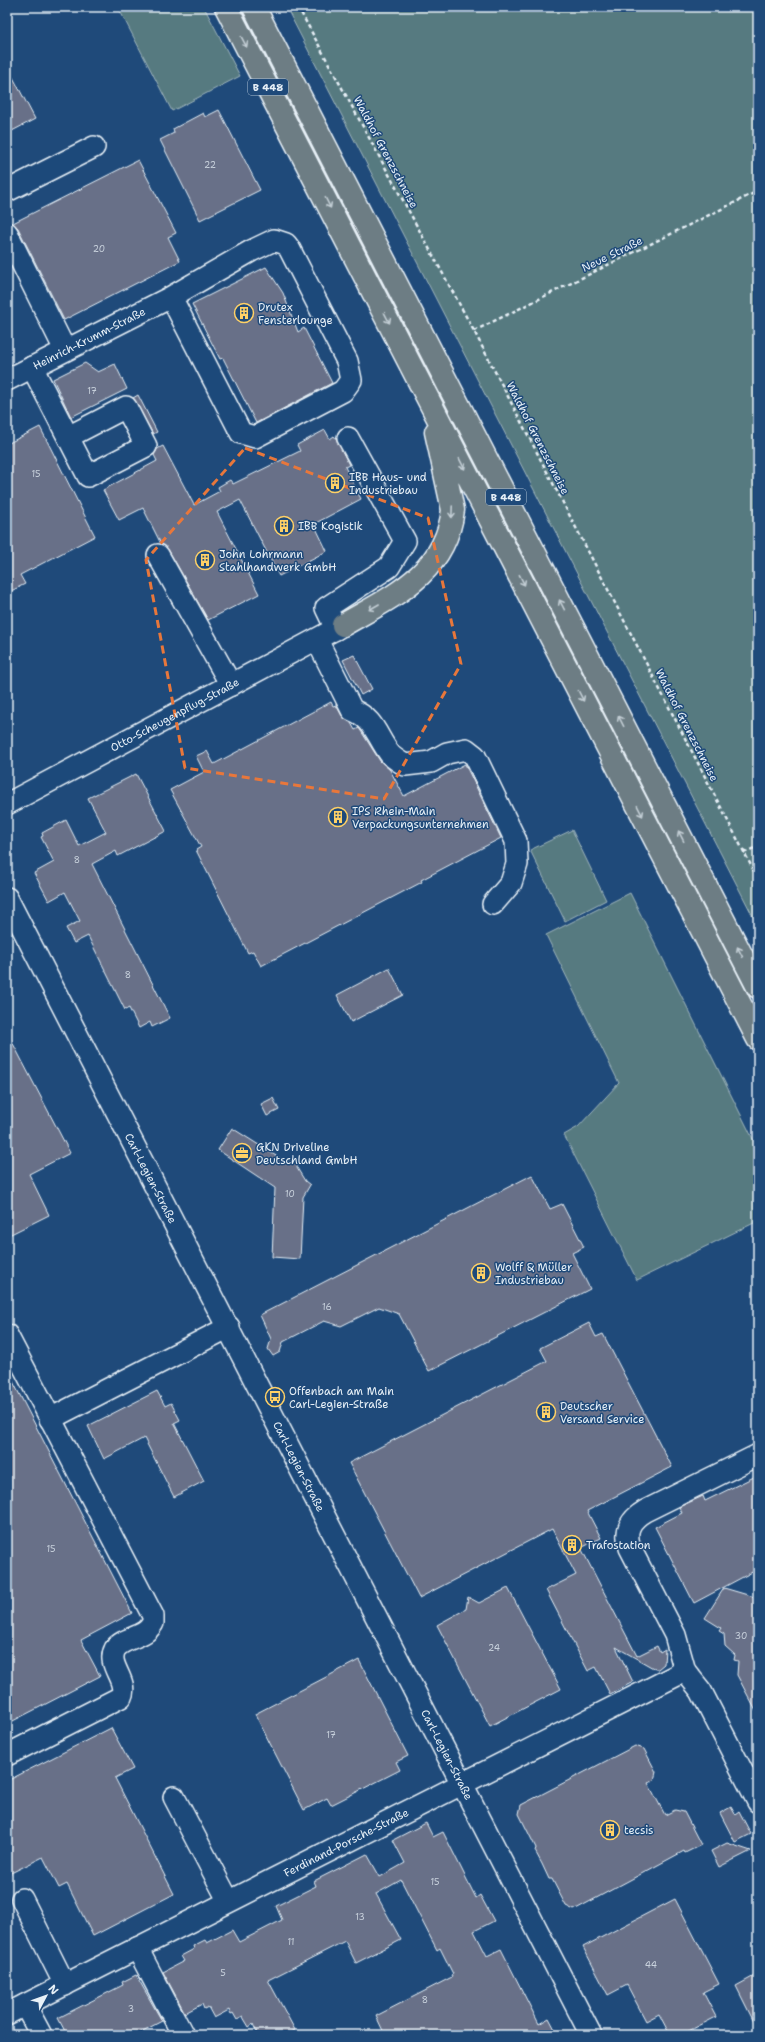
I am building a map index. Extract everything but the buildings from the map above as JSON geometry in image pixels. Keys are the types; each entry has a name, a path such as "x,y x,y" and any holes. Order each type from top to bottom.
{"main road":[{"name":"B 448","path":"226,7 758,1039"},
{"name":"B 448","path":"254,7 758,986"},
{"path":"340,627 391,597 414,581 438,556 449,532 453,510 451,497 425,392"}],"street":[{"path":"7,190 94,147"},
{"path":"7,233 65,350"},
{"name":"Heinrich-Krumm-Straße","path":"7,380 171,297 251,251 274,240 286,244 347,361 350,380 343,391 255,437 241,433 171,297"},
{"path":"32,367 68,437"},
{"path":"340,627 326,608 389,567 405,541 348,438"},
{"path":"158,555 231,685"},
{"name":"Otto-Scheugenpflug-Straße","path":"7,804 340,627"},
{"path":"316,640 352,710 362,714 369,720 390,755 405,765 431,762 447,753 466,749 475,756 516,841 517,864 511,883 493,904"},
{"name":"Carl-Legien-Straße","path":"7,898 591,2035"},
{"path":"50,1418 228,1328"},
{"path":"7,1335 153,1616 153,1623 146,1632 120,1644 115,1649 113,1656 114,1663 123,1683 124,1691 121,1697 7,1755"},
{"path":"758,1455 645,1510 636,1516 628,1526 627,1533 630,1548 675,1635 685,1671 701,1691 758,1802"},
{"name":"Ferdinand-Porsche-Straße","path":"16,2009 228,1900 685,1671"},
{"path":"174,1797 228,1900"},
{"path":"22,1899 65,1985"},
{"path":"137,1948 182,2035"},
{"path":"16,2009 41,2035"}],"path":[{"name":"Waldhof Grenzschneise","path":"298,7 474,331 758,879"},
{"name":"Neue Straße","path":"474,331 758,191"},
{"path":"744,852 758,846"}],"highlighted area":[{"path":"245,448 428,518 461,664 384,799 185,768 146,560"}],"green space":[{"path":"118,7 204,7 240,76 172,111"},
{"path":"286,7 758,7 758,926 304,42"},
{"path":"572,830 606,900 565,921 530,850"},
{"path":"630,893 758,1149 758,1221 637,1280 564,1135 578,1127 619,1083 546,935"}],"place":[{"name":"Drutex Fensterlounge","path":"244,313"},
{"name":"IBB Haus- und Industriebau","path":"335,483"},
{"name":"IBB Kogistik","path":"284,526"},
{"name":"John Lohrmann Stahlhandwerk GmbH","path":"205,560"},
{"name":"IPS Rhein-Main Verpackungsunternehmen","path":"338,817"},
{"name":"GKN Driveline Deutschland GmbH","path":"242,1153"},
{"name":"Wolff & Müller Industriebau","path":"481,1273"},
{"name":"Offenbach am Main Carl-Legien-Straße","path":"275,1397"},
{"name":"Deutscher Versand Service","path":"546,1412"},
{"name":"Trafostation","path":"572,1545"},
{"name":"tecsis","path":"610,1830"}]}
